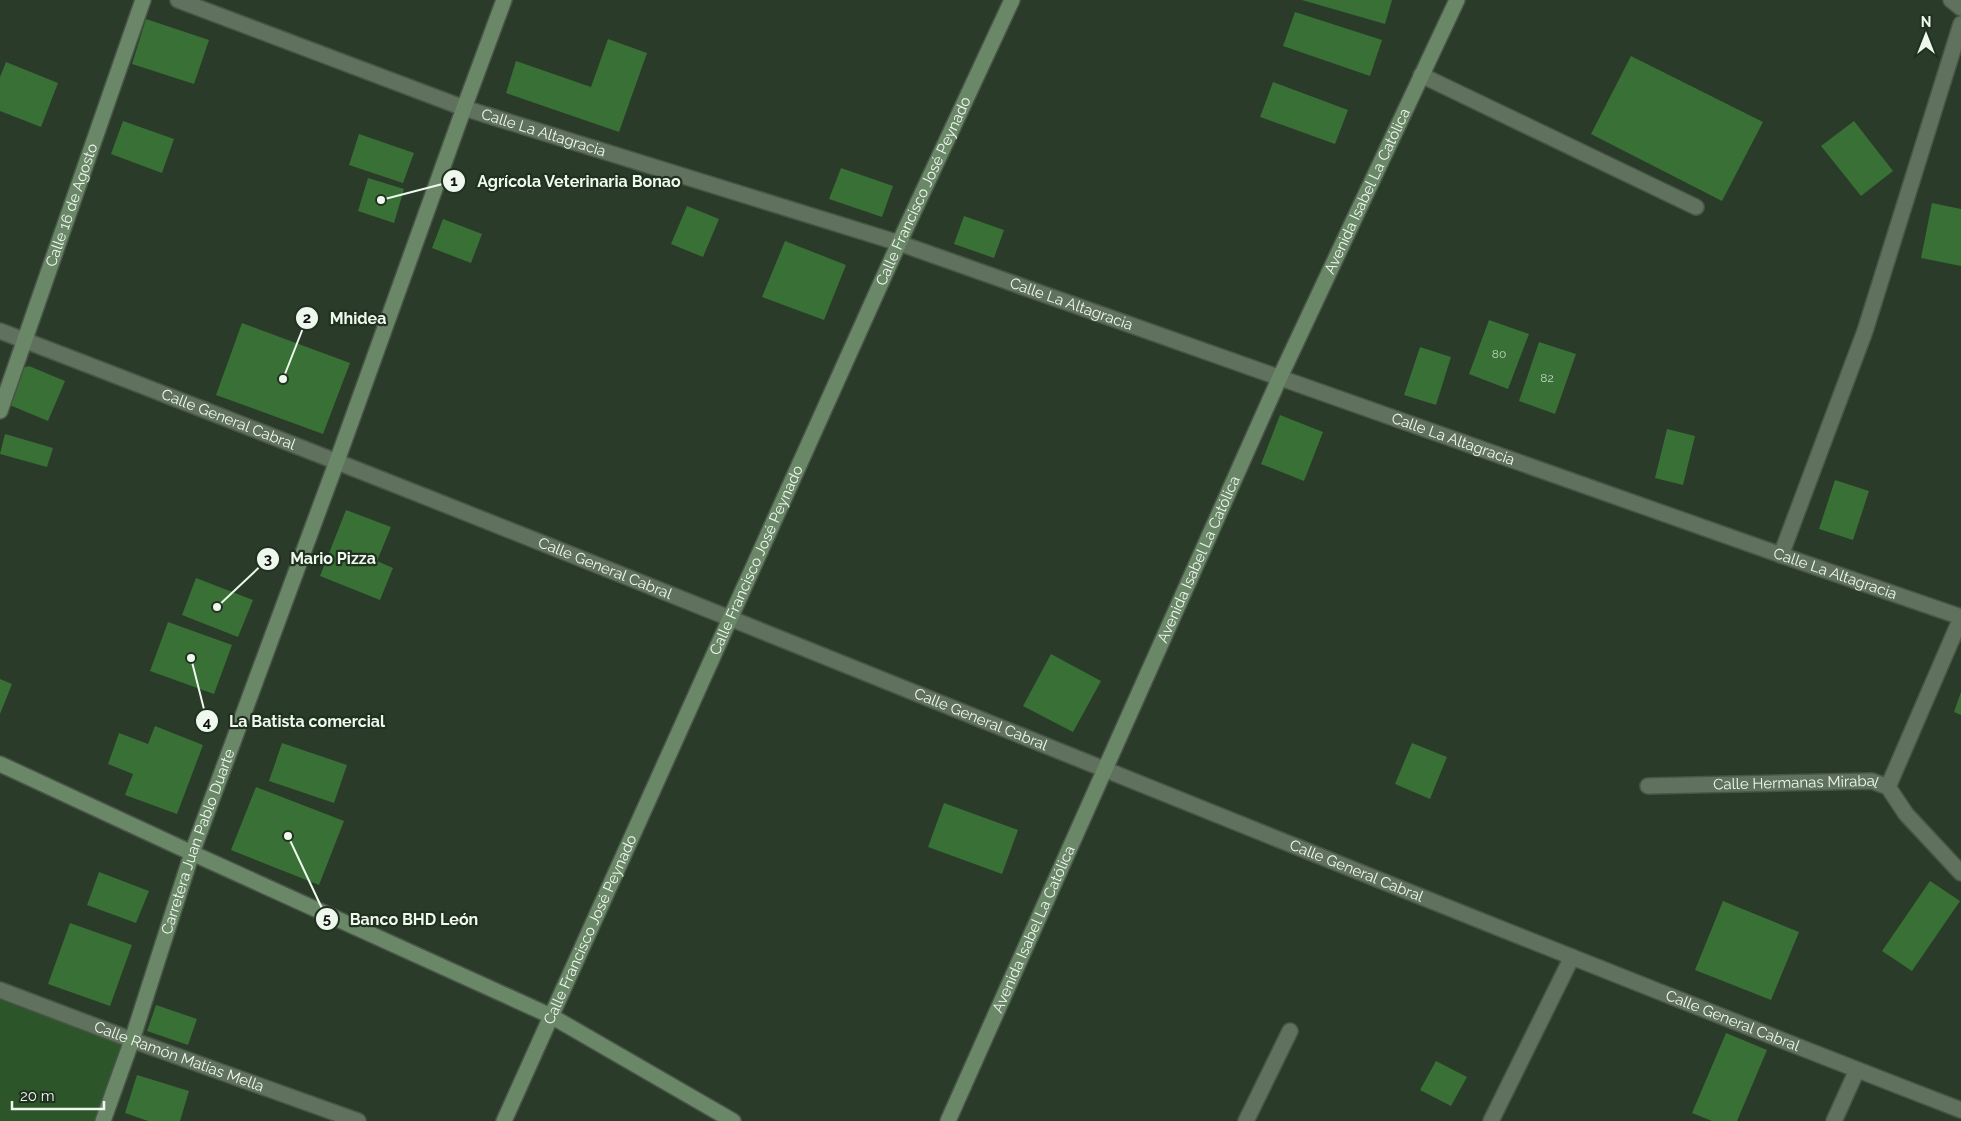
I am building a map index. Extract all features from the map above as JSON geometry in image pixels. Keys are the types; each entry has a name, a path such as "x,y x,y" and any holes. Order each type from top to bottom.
{"street":[{"name":"Calle 16 de Agosto","path":"0,411 143,0"},
{"name":"Calle La Altagracia","path":"178,0 464,108 899,243 1961,617"},
{"name":"Carretera Juan Pablo Duarte","path":"103,1121 132,1040 192,853 337,461 504,0"},
{"name":"Calle Francisco José Peynado","path":"504,1121 899,243 1012,0"},
{"name":"Avenida Isabel La Católica","path":"948,1121 1280,377 1457,0"},
{"path":"1951,0 1961,8"},
{"path":"1781,555 1865,331 1961,24"},
{"path":"1422,75 1696,207"},
{"name":"Calle General Cabral","path":"0,331 337,461 1572,957 1961,1110"},
{"path":"1888,787 1961,617"},
{"path":"0,764 550,1016 733,1121"},
{"name":"Calle Hermanas Mirabal","path":"1648,786 1872,781 1888,787 1906,814 1961,873"},
{"path":"1491,1121 1572,957"},
{"name":"Calle Ramón Matías Mella","path":"0,990 132,1040 358,1121"},
{"path":"1246,1121 1290,1031"},
{"path":"1834,1121 1857,1070"}],"green space":[{"path":"0,997 127,1041 98,1121 0,1121"}],"building":[{"path":"1302,0 1392,0 1385,24"},
{"path":"1295,12 1382,40 1370,76 1283,46"},
{"path":"146,19 209,40 194,84 132,64"},
{"path":"608,39 647,53 619,132 506,93 516,61 591,87"},
{"path":"1631,56 1763,122 1722,201 1591,134"},
{"path":"6,62 58,83 41,127 0,111 0,77"},
{"path":"1273,82 1348,110 1335,144 1260,117"},
{"path":"123,121 174,139 162,173 111,154"},
{"path":"1854,121 1893,171 1861,196 1821,146"},
{"path":"359,134 414,153 403,183 349,165"},
{"path":"841,168 893,186 882,217 829,199"},
{"path":"368,178 404,189 394,223 358,211"},
{"path":"1932,203 1961,209 1961,266 1921,258"},
{"path":"687,206 719,219 703,257 671,244"},
{"path":"964,216 1004,230 994,258 954,244"},
{"path":"443,219 482,234 471,263 432,248"},
{"path":"785,241 846,265 824,320 762,297"},
{"path":"1489,320 1529,334 1508,389 1469,374"},
{"path":"242,323 350,363 323,434 216,395"},
{"path":"1539,342 1576,354 1555,414 1519,401"},
{"path":"1420,347 1451,357 1436,405 1404,395"},
{"path":"29,366 65,381 48,421 0,401 12,371"},
{"path":"1280,415 1323,432 1304,481 1261,464"},
{"path":"1667,429 1695,436 1683,485 1655,478"},
{"path":"5,434 53,448 47,467 0,454"},
{"path":"1835,480 1869,491 1853,540 1819,529"},
{"path":"346,510 391,527 377,561 393,568 380,600 320,576"},
{"path":"196,578 253,600 238,637 182,615"},
{"path":"168,622 232,645 214,694 150,671"},
{"path":"1051,654 1101,681 1073,732 1023,706"},
{"path":"0,679 12,684 0,714"},
{"path":"1961,692 1961,715 1954,712"},
{"path":"155,726 203,745 177,814 125,795 133,774 108,764 119,733 148,744"},
{"path":"282,743 347,765 334,803 269,781"},
{"path":"1412,743 1447,757 1430,799 1395,784"},
{"path":"256,787 344,821 319,885 231,850"},
{"path":"944,803 1018,830 1002,874 928,847"},
{"path":"99,872 149,891 136,923 87,905"},
{"path":"1930,881 1960,901 1912,971 1882,951"},
{"path":"1723,901 1799,932 1771,1000 1695,970"},
{"path":"70,923 132,945 110,1006 48,984"},
{"path":"156,1005 197,1019 188,1045 147,1031"},
{"path":"1726,1033 1767,1050 1737,1121 1712,1121 1692,1113"},
{"path":"1436,1061 1467,1077 1451,1106 1420,1090"},
{"path":"137,1075 189,1091 180,1121 148,1121 125,1113"}],"place":[{"name":"Agrícola Veterinaria Bonao","path":"381,200"},
{"name":"Mhidea","path":"283,379"},
{"name":"Mario Pizza","path":"217,607"},
{"name":"La Batista comercial","path":"191,658"},
{"name":"Banco BHD León","path":"288,836"}]}
